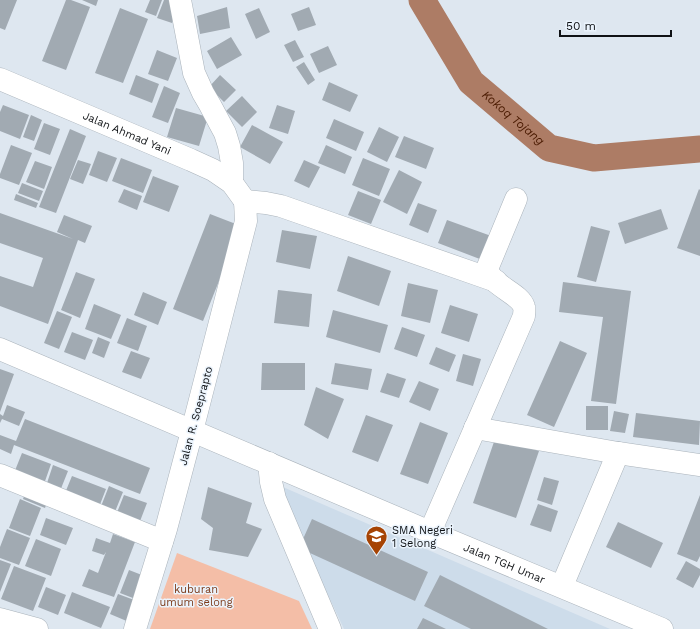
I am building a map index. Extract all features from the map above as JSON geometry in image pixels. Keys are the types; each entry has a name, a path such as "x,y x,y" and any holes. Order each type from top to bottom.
{"street":[{"path":"180,0 194,73 225,133 229,146 232,163 232,184"},
{"name":"Jalan Ahmad Yani","path":"0,79 213,170 232,184 245,201"},
{"path":"430,532 524,316 524,306 488,273 487,269 516,199"},
{"path":"245,201 266,202 281,206 496,281"},
{"name":"Jalan R. Soeprapto","path":"135,629 162,541 192,431 246,221 245,201"},
{"name":"Jalan TGH Umar","path":"0,349 662,629"},
{"path":"475,428 700,465"},
{"path":"562,586 618,452"},
{"path":"268,463 275,500 330,629"},
{"path":"0,475 162,541"},
{"path":"0,618 37,629"}],"shaded area":[{"name":"SMA Negeri 1 Selong","path":"276,484 610,629 344,629"}],"green space":[{"name":"kuburan umum selong","path":"177,553 299,601 312,629 150,629"}],"building":[{"path":"0,0 17,0 5,30 0,28"},
{"path":"66,0 71,0 90,7 66,70 42,61"},
{"path":"82,0 98,0 96,6"},
{"path":"150,0 162,0 156,16 145,12"},
{"path":"164,0 179,4 172,23 157,18"},
{"path":"227,7 230,28 200,34 197,16"},
{"path":"309,7 316,25 298,31 291,14"},
{"path":"120,8 148,19 123,83 95,73"},
{"path":"259,8 270,32 256,39 245,14"},
{"path":"231,37 242,55 217,69 207,51"},
{"path":"295,40 304,57 293,62 284,45"},
{"path":"328,46 337,65 319,73 310,54"},
{"path":"157,50 177,58 168,81 148,74"},
{"path":"304,62 315,80 308,85 296,67"},
{"path":"136,75 159,84 152,103 129,94"},
{"path":"220,75 236,90 224,102 209,87"},
{"path":"329,82 358,95 350,112 322,100"},
{"path":"164,86 180,93 168,123 152,117"},
{"path":"242,96 257,112 242,127 226,111"},
{"path":"3,105 29,115 20,139 0,131 0,112"},
{"path":"277,105 295,111 288,134 269,128"},
{"path":"176,108 208,117 199,146 167,137"},
{"path":"31,115 42,120 34,141 23,137"},
{"path":"334,119 364,132 356,151 326,138"},
{"path":"44,123 60,129 50,155 34,149"},
{"path":"252,125 283,142 270,164 240,147"},
{"path":"379,127 399,137 387,162 367,152"},
{"path":"70,129 86,136 56,213 39,207"},
{"path":"404,136 434,148 426,169 395,157"},
{"path":"11,145 32,153 19,185 0,178 0,174"},
{"path":"326,145 352,157 345,174 318,163"},
{"path":"98,151 117,158 107,182 89,175"},
{"path":"121,158 152,170 143,193 112,181"},
{"path":"363,158 390,169 379,196 352,185"},
{"path":"78,160 91,164 83,184 70,179"},
{"path":"304,160 320,167 309,188 294,181"},
{"path":"35,161 52,167 44,189 26,182"},
{"path":"399,170 422,182 407,214 383,202"},
{"path":"153,176 179,186 169,212 143,202"},
{"path":"22,183 43,191 39,201 18,193"},
{"path":"124,189 142,196 137,210 118,202"},
{"path":"699,189 700,190 700,256 677,248"},
{"path":"358,191 381,200 371,224 348,215"},
{"path":"16,194 38,203 36,208 14,200"},
{"path":"418,203 437,210 428,233 409,225"},
{"path":"661,209 668,229 625,244 618,223"},
{"path":"0,213 73,239 57,232 64,215 92,226 85,243 78,240 48,324 0,306 0,276 33,287 43,258 0,243"},
{"path":"210,214 241,226 203,321 173,309"},
{"path":"447,220 494,237 485,261 438,243"},
{"path":"591,226 610,231 596,282 577,277"},
{"path":"282,230 317,236 310,269 276,262"},
{"path":"348,256 391,271 379,306 337,291"},
{"path":"76,272 95,279 80,318 61,310"},
{"path":"563,282 631,291 616,404 591,401 603,317 559,312"},
{"path":"408,283 438,290 430,323 401,316"},
{"path":"278,290 312,294 309,327 274,323"},
{"path":"143,292 167,302 158,325 134,315"},
{"path":"94,304 121,315 111,339 85,329"},
{"path":"450,305 478,314 469,342 441,333"},
{"path":"333,310 388,325 380,353 326,337"},
{"path":"57,311 72,317 59,349 44,343"},
{"path":"127,318 147,326 138,351 117,343"},
{"path":"402,327 425,335 417,357 394,349"},
{"path":"72,332 93,340 85,360 64,352"},
{"path":"98,337 110,342 104,358 92,353"},
{"path":"560,341 587,353 554,427 527,415"},
{"path":"436,347 456,355 449,372 429,364"},
{"path":"131,351 150,358 141,379 122,372"},
{"path":"463,354 481,359 473,386 456,381"},
{"path":"262,363 305,363 305,390 261,390"},
{"path":"335,363 372,369 368,390 331,384"},
{"path":"0,369 14,374 0,412"},
{"path":"387,373 406,379 399,398 380,392"},
{"path":"419,381 439,389 430,411 409,402"},
{"path":"316,387 344,399 328,439 304,425"},
{"path":"7,405 25,412 19,426 2,419 0,423 0,414 3,416"},
{"path":"586,406 608,406 608,430 586,430"},
{"path":"614,411 629,414 625,433 610,431"},
{"path":"636,413 700,421 699,445 633,437"},
{"path":"366,415 393,425 378,462 352,452"},
{"path":"25,419 150,468 140,494 14,445 11,454 0,449 0,435 16,441"},
{"path":"420,422 448,433 428,484 400,474"},
{"path":"496,436 539,451 516,518 473,503"},
{"path":"22,453 51,464 44,484 14,473"},
{"path":"53,465 68,471 60,491 46,486"},
{"path":"72,476 106,489 99,507 65,493"},
{"path":"544,477 559,481 552,505 537,500"},
{"path":"109,486 123,492 112,519 98,514"},
{"path":"208,487 252,503 246,523 262,529 248,557 209,550 213,528 201,519"},
{"path":"27,488 49,497 45,508 23,499"},
{"path":"124,495 147,503 137,529 114,520"},
{"path":"700,495 700,556 697,562 677,554"},
{"path":"20,499 41,508 30,536 9,528"},
{"path":"538,504 558,511 551,532 530,525"},
{"path":"46,518 73,528 66,545 40,535"},
{"path":"312,519 428,572 415,601 299,548"},
{"path":"618,522 663,543 651,568 606,547"},
{"path":"7,529 30,538 19,565 0,558 0,547"},
{"path":"113,534 135,542 114,597 82,586 89,569 98,573 106,552 104,555 92,551 96,538 110,543"},
{"path":"36,539 61,549 51,576 25,566"},
{"path":"0,560 11,564 0,592"},
{"path":"686,561 700,569 700,575 693,588 676,579"},
{"path":"14,566 46,578 33,611 1,599"},
{"path":"129,570 147,577 138,600 120,593"},
{"path":"440,575 548,629 471,629 424,606"},
{"path":"46,587 66,595 58,615 38,607"},
{"path":"72,592 110,607 101,628 64,613"},
{"path":"118,594 137,601 129,622 110,614"},
{"path":"423,618 446,629 417,629"}],"waterway":[{"name":"Kokoq Tojang","path":"422,0 471,82 549,148 594,158 700,149"}],"place":[{"name":"SMA Negeri 1 Selong","path":"376,556"}]}
